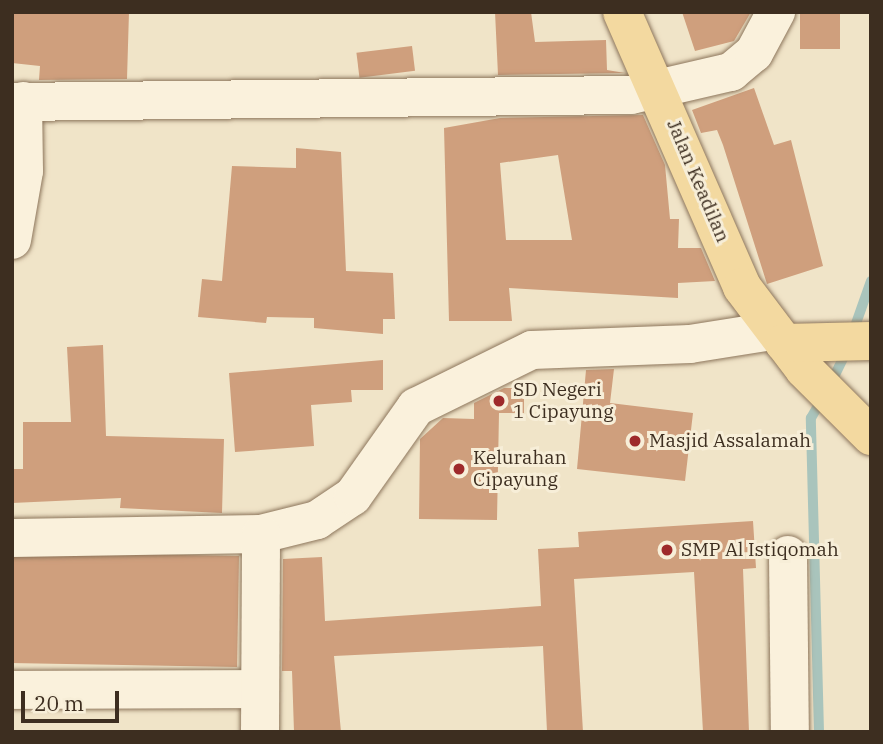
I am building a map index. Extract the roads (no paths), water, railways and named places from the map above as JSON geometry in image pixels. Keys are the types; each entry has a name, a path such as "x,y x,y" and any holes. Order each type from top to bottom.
{"main road":[{"name":"Jalan Keadilan","path":"622,12 660,91 742,287 794,346 840,409 871,437"},
{"path":"794,346 868,341"}],"street":[{"path":"12,240 24,170 18,102 660,91 731,72 754,53 776,12"},
{"path":"12,538 261,534 326,516 353,496 416,407 532,350 690,344 794,346"},
{"path":"260,732 261,534"},
{"path":"788,555 790,732"},
{"path":"12,690 259,689"}],"waterway":[{"path":"853,332 871,281"},
{"path":"831,383 847,350"},
{"path":"819,732 811,418 822,399"}],"place":[{"name":"SD Negeri 1 Cipayung","path":"499,401"},
{"name":"Masjid Assalamah","path":"635,441"},
{"name":"Kelurahan Cipayung","path":"459,469"},
{"name":"SMP Al Istiqomah","path":"667,550"}]}
